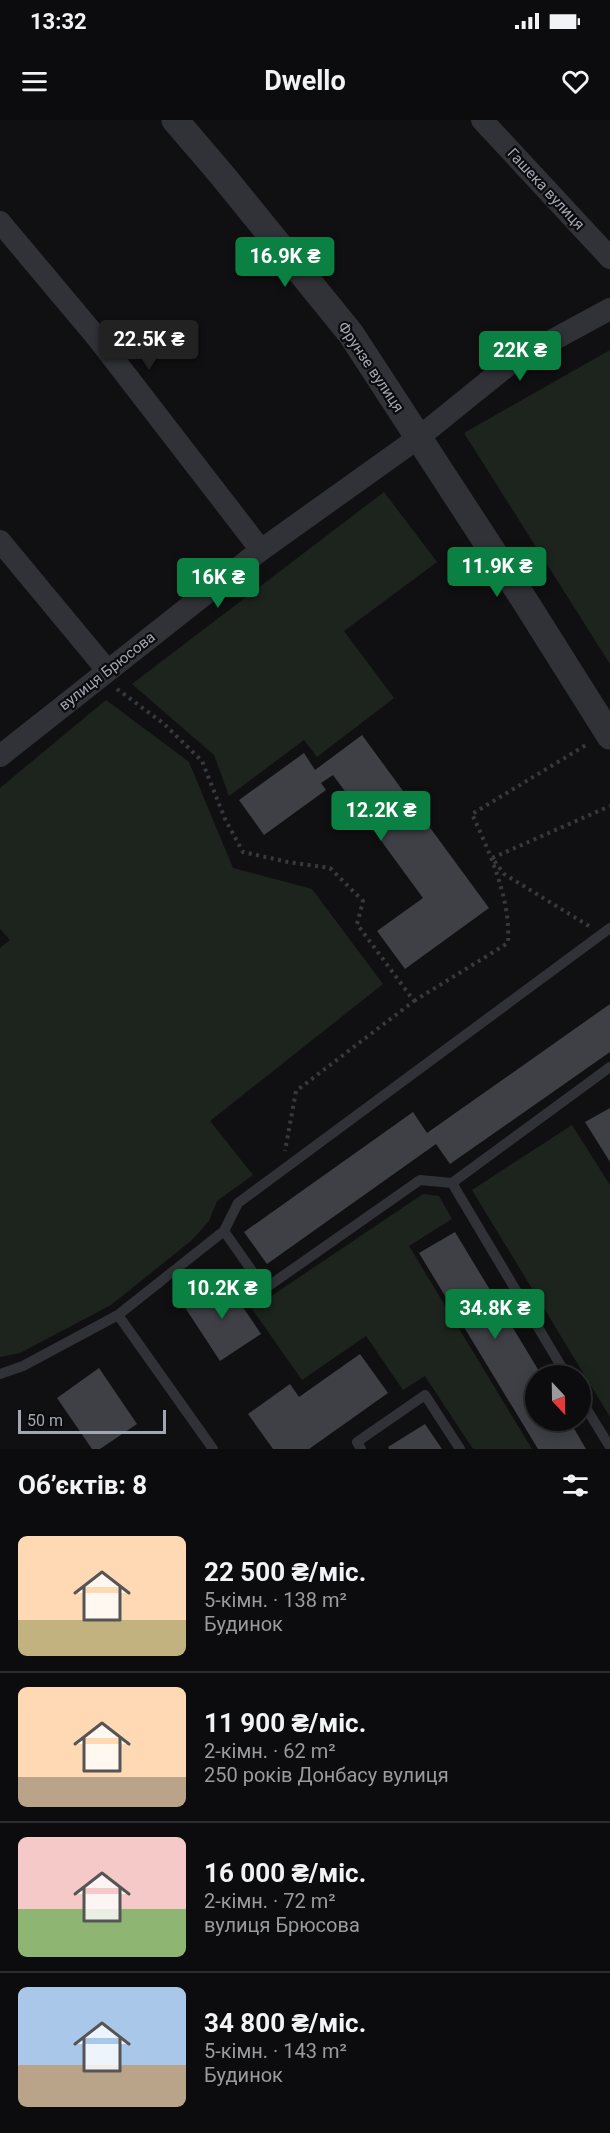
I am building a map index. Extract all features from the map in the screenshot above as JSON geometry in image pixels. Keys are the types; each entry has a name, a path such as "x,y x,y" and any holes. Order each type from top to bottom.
{"street":[{"name":"Фрунзе вулиця","path":"175,120 351,334 524,598 598,741"},
{"name":"Гашека вулиця","path":"482,120 610,258"},
{"path":"0,222 99,340 261,550"},
{"path":"418,438 512,363 610,309"},
{"name":"вулиця Брюсова","path":"0,756 261,550 418,438"},
{"path":"0,541 103,673"}],"lane":[{"path":"0,1374 23,1366 118,1315 224,1231 238,1203 606,931"},
{"path":"224,1231 259,1281 270,1285 420,1180 452,1183 610,1067"},
{"path":"452,1183 560,1365"},
{"path":"118,1315 213,1449"},
{"path":"361,1449 357,1442 425,1395 460,1449"},
{"path":"591,1416 610,1447"}],"path":[{"path":"103,673 163,723 202,761 225,819 243,852 330,868 363,902 357,924 414,1001"},
{"path":"282,1171 296,1091 414,1001 508,944 509,926 492,858 472,814 598,741"},
{"path":"492,858 610,806"},
{"path":"492,858 504,874 606,931"}],"shaded area":[{"path":"610,350 610,664 464,433"},
{"path":"384,492 437,562 344,631 394,698 317,757 304,740 229,796 214,755 132,684"},
{"path":"106,700 189,762 233,868 312,889 383,984 210,1121 253,1175 217,1201 209,1221 192,1240 111,1305 20,1353 0,1357 0,948 10,940 0,929 0,788"},
{"path":"572,1125 610,1185 610,1417 591,1386 591,1365 578,1365 472,1190"},
{"path":"423,1194 439,1196 452,1219 409,1246 532,1449 473,1449 425,1376 403,1390 366,1336 302,1380 252,1309"}],"building":[{"path":"362,735 489,908 405,969 377,931 423,898 333,775 321,783 326,790 264,835 239,800 304,753 315,770"},
{"path":"610,1004 610,1052 450,1164 436,1144 267,1264 244,1232 413,1112 427,1133"},
{"path":"610,1108 610,1162 585,1122"},
{"path":"455,1232 535,1365 525,1365 525,1428 419,1253"},
{"path":"224,1279 261,1334 220,1361 184,1306"},
{"path":"360,1354 388,1393 309,1449 273,1449 248,1414 290,1384 299,1397"},
{"path":"99,1368 137,1424 100,1449 92,1449 57,1398"},
{"path":"425,1424 442,1449 389,1449 388,1447"},
{"path":"527,1431 575,1431 586,1449 538,1449"}]}
